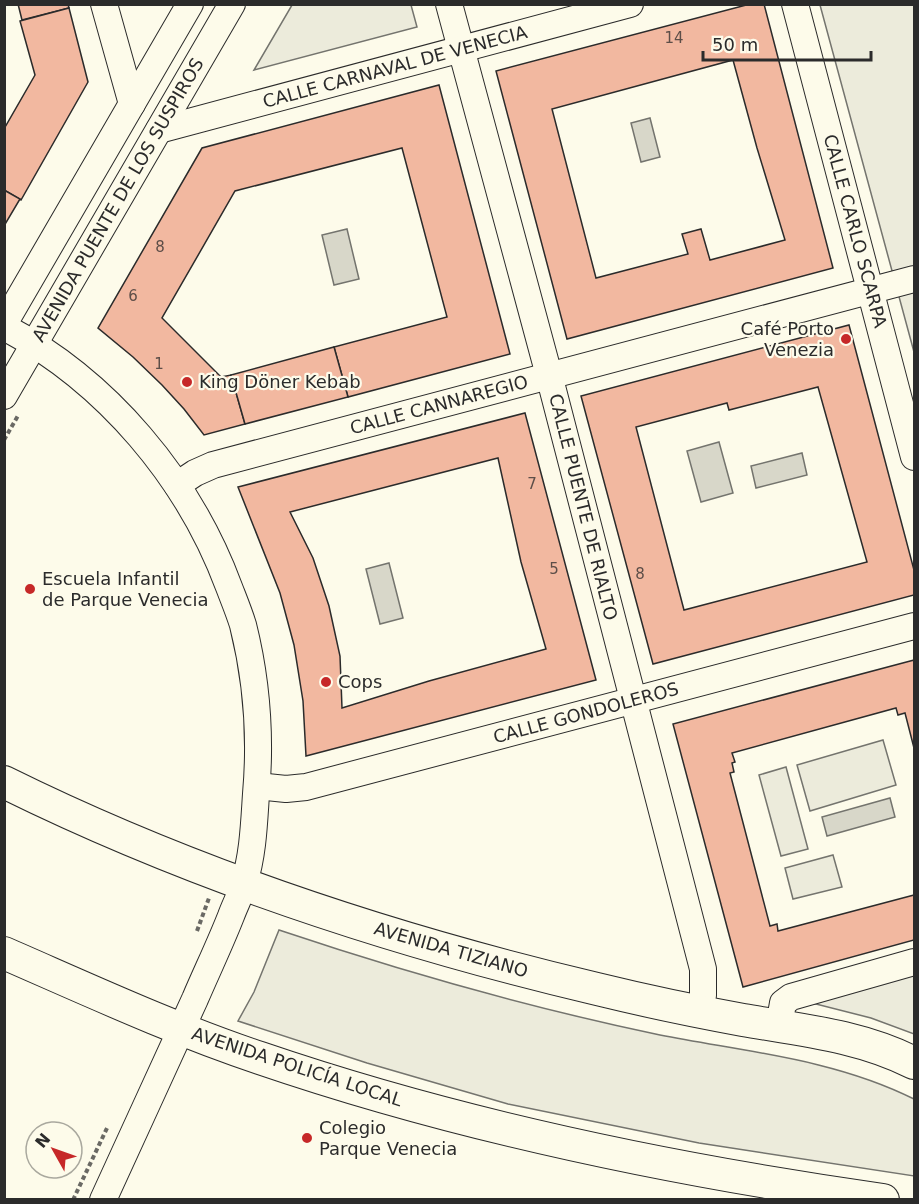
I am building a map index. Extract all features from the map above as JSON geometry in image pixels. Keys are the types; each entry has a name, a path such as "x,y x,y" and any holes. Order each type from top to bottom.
{"main road":[{"name":"AVENIDA TIZIANO","path":"4,782 71,815 231,879 322,912 491,963 700,1012 849,1038 915,1063"},
{"name":"AVENIDA POLICÍA LOCAL","path":"4,953 181,1029 296,1070 502,1129 638,1160 777,1185 883,1200"}],"street":[{"path":"104,4 132,104"},
{"name":"AVENIDA PUENTE DE LOS SUSPIROS","path":"4,325 190,4"},
{"name":"AVENIDA PUENTE DE LOS SUSPIROS","path":"4,396 232,4"},
{"name":"CALLE PUENTE DE RIALTO","path":"449,4 549,375 703,969 700,1012"},
{"name":"CALLE CARNAVAL DE VENECIA","path":"159,130 630,4"},
{"name":"CALLE CARLO SCARPA","path":"795,4 915,457"},
{"name":"CALLE CANNAREGIO","path":"177,485 213,465 915,279"},
{"path":"4,325 67,367 108,404 134,430 177,485 204,528 218,558 242,623 256,690 259,735 252,850 231,879 181,1029 103,1200"},
{"name":"CALLE GONDOLEROS","path":"257,786 286,789 306,787 915,626"},
{"path":"779,1026 783,1002 791,997 915,962"}],"path":[{"path":"194,938 231,879"},
{"path":"73,1200 113,1116"}],"shaded area":[{"path":"292,5 411,5 417,27 254,70"},
{"path":"820,5 914,5 914,352"},
{"path":"650,118 660,157 641,162 631,123"},
{"path":"347,229 359,279 334,285 322,235"},
{"path":"719,442 733,493 701,502 687,451"},
{"path":"802,453 807,475 756,488 751,466"},
{"path":"389,563 403,618 380,624 366,569"},
{"path":"883,740 896,785 810,811 797,765"},
{"path":"786,767 808,849 781,856 759,775"},
{"path":"890,798 895,817 827,836 822,817"},
{"path":"833,855 842,887 793,899 785,868"},
{"path":"279,930 420,975 516,1001 660,1035 790,1058 884,1085 914,1099 914,1176 699,1143 508,1104 367,1063 238,1021 254,992"},
{"path":"914,973 914,1034 871,1018 808,1002"}],"building":[{"path":"18,4 68,4 69,8 22,20"},
{"path":"750,4 764,4 833,268 567,339 496,71","holes":["733,60 785,240 710,260 701,229 682,234 688,254 596,278 552,109"]},
{"path":"69,8 88,82 21,200 4,190 4,129 35,75 20,21"},
{"path":"439,85 510,354 348,397 334,347 447,317 402,148 235,191 162,318 221,377 231,375 245,424 204,435 162,385 98,328 202,148"},
{"path":"4,190 20,199 4,226"},
{"path":"849,325 914,570 914,595 653,664 581,396","holes":["818,387 867,562 684,610 636,427 727,403 729,410"]},
{"path":"334,347 348,397 245,424 231,375"},
{"path":"525,413 596,680 306,756 303,701 294,645 280,593 238,487","holes":["498,458 521,562 546,649 342,708 340,656 329,606 313,558 290,512"]},
{"path":"914,660 914,748 905,713 898,715 896,708 732,753 735,762 732,763 734,772 730,773 770,926 777,924 778,931 914,895 914,940 743,987 673,724"}],"place":[{"name":"Café Porto Venezia","path":"846,339"},
{"name":"King Döner Kebab","path":"187,382"},
{"name":"Escuela Infantil de Parque Venecia","path":"30,589"},
{"name":"Cops","path":"326,682"},
{"name":"Colegio Parque Venecia","path":"307,1138"}]}
